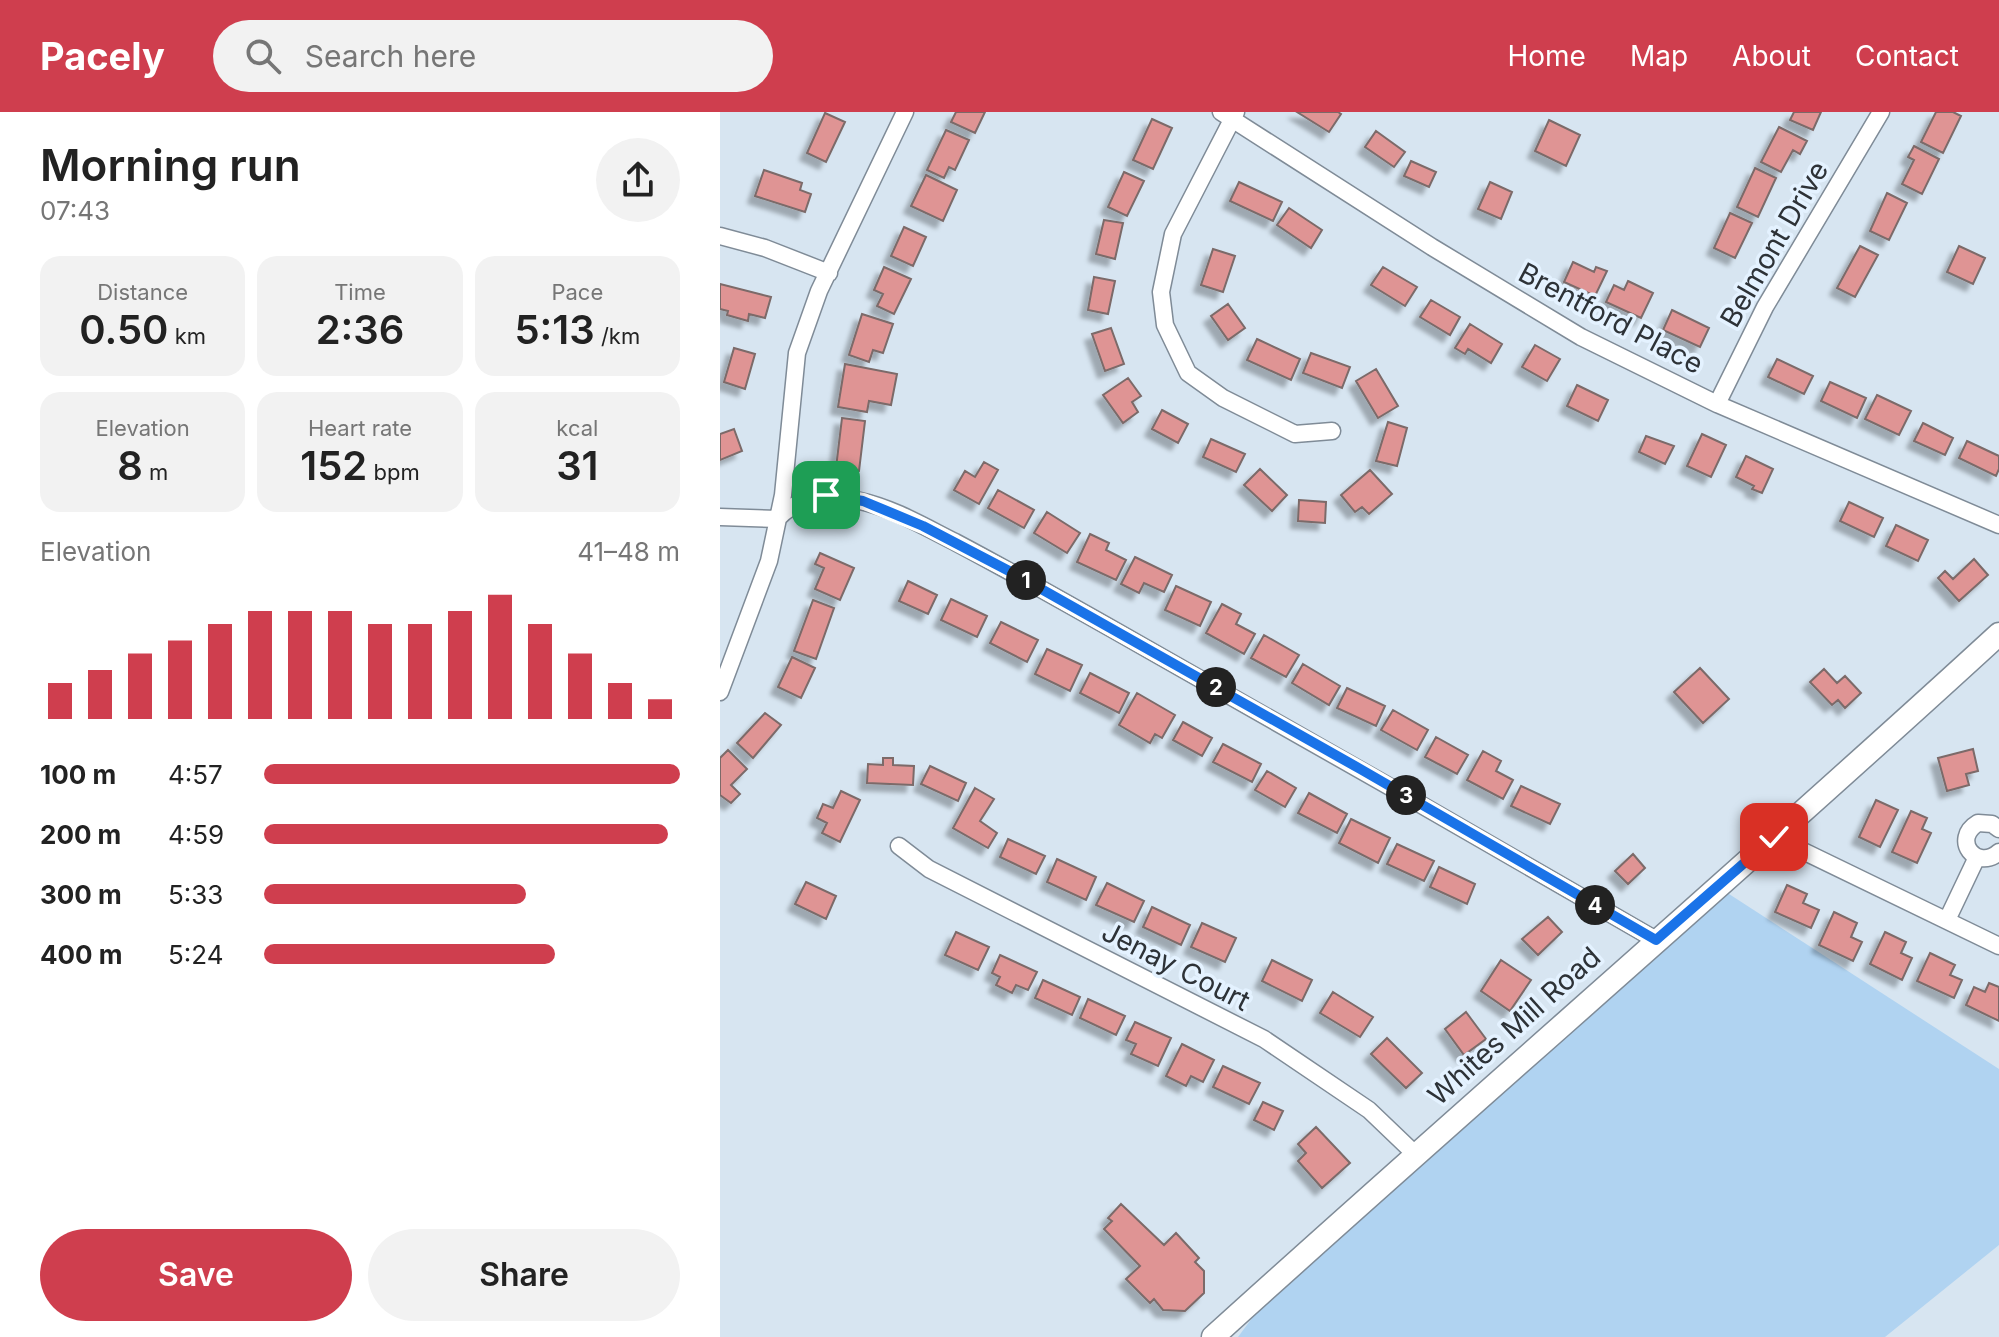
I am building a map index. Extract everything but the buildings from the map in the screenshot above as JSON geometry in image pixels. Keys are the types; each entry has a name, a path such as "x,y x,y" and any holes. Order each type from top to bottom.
{"street":[{"path":"720,692 769,561 783,495 797,353 804,330 905,112"},
{"name":"Belmont Drive","path":"1717,404 1765,307 1881,112"},
{"path":"1230,114 1173,234 1161,292 1165,325 1188,373 1223,398 1295,434 1332,431"},
{"name":"Brentford Place","path":"1230,114 1432,247 1581,337 1717,404 1999,525"},
{"path":"720,236 765,248 829,273"},
{"path":"777,519 785,510 803,501 826,495 863,501 923,526 1308,739 1656,940"},
{"path":"720,517 777,519"},
{"name":"Whites Mill Road","path":"1213,1337 1999,634"},
{"path":"1999,829 1985,822 1972,827 1966,840 1971,853 1977,857 1991,858 1999,852"},
{"path":"1774,837 1999,946"},
{"name":"Jenay Court","path":"899,846 929,869 1264,1039 1369,1110 1415,1154"},
{"path":"1947,920 1977,857"}],"shaded area":[{"path":"1712,883 1999,1069 1999,1245 1885,1337 1238,1337 1302,1251"}],"route":[{"path":"826,495 863,501 923,526 1011,572 1656,940 1774,837"}]}
